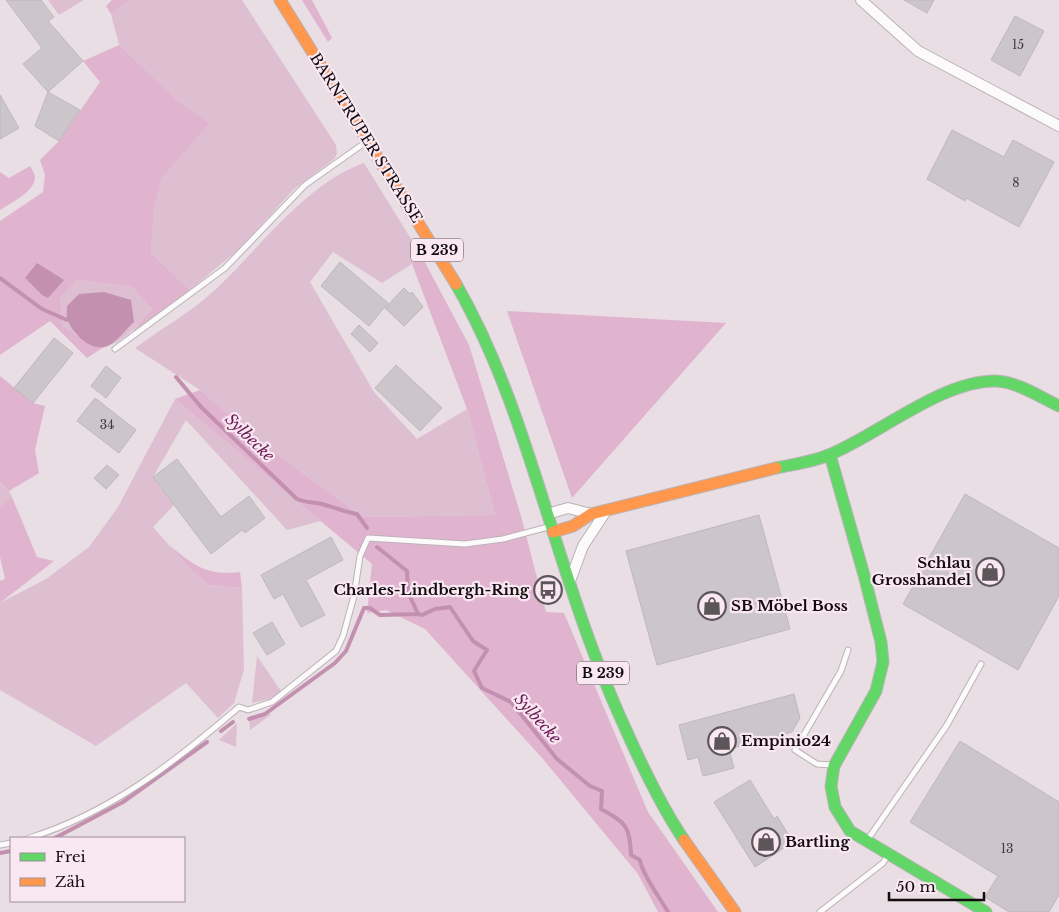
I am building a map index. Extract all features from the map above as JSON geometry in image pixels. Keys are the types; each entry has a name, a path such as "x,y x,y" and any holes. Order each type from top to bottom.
{"street":[{"name":"BARNTRUPER STRASSE","path":"280,0 436,248 476,319 500,372 570,582 612,696 655,794 671,821 734,912"},
{"path":"861,0 918,51 1059,126"},
{"path":"552,529 573,526 591,514 830,455 936,398 971,383 997,381 1016,385 1059,406"},
{"path":"830,455 862,564 880,642 883,666 876,692 833,765 830,782 832,800 838,815 850,831 986,912"},
{"path":"548,514 568,508 591,514"},
{"path":"570,582 583,546 606,511"}],"lane":[{"path":"115,349 225,268 305,185 367,141"},
{"path":"32,837 92,814 148,780 190,750 239,707 248,710 272,702 336,651 343,636 359,571 360,556 368,538 465,544 503,539 552,529"},
{"path":"833,765 817,764 795,750 841,671 848,650"},
{"path":"866,842 947,725 981,664"},
{"path":"820,912 883,863 888,855"}],"shaded area":[{"path":"48,0 84,0 59,15"},
{"path":"112,0 129,0 111,14 106,6"},
{"path":"129,0 242,0 336,145 337,154 334,159 294,189 239,249 190,290 151,253 154,209 160,178 208,124 176,99 119,45 111,14"},
{"path":"302,0 312,0 332,38 328,42"},
{"path":"119,45 176,99 209,124 161,178 154,209 151,253 190,290 131,333 152,309 132,287 77,280 60,299 63,326 93,346 104,347 87,358 50,321 0,355 0,221 43,192 45,175 40,160 59,141 100,82 83,61"},
{"path":"364,163 421,255 412,264 382,283 333,252 310,282 374,392 417,439 467,409 495,515 363,517 264,445 200,390 135,348 206,298 303,201 322,186"},
{"path":"30,166 35,177 31,188 0,210 0,172 9,178"},
{"path":"421,255 469,345 521,516 546,612 564,613 648,812 718,912 658,912 638,874 543,759 425,629 386,610 367,613 372,564 175,399 200,390 264,445 363,517 495,515 467,409 412,264"},
{"path":"37,263 64,280 48,298 42,295 25,278"},
{"path":"77,280 132,287 152,309 125,337 112,345 104,347 134,322 67,320 76,335 63,326 60,299"},
{"path":"104,292 131,300 134,322 108,346 99,347 88,344 70,326 67,319 67,306 79,294"},
{"path":"507,311 726,323 572,498"},
{"path":"0,376 33,403 45,406 35,450 39,473 9,491 0,482"},
{"path":"175,399 321,521 287,530 186,420 153,477 174,505 153,527 189,568 209,585 242,588 244,670 234,703 218,718 186,683 96,746 0,690 0,603 46,579 89,547 118,507"},
{"path":"0,482 12,497 0,507"},
{"path":"12,497 37,557 54,561 0,603 0,581 5,579 0,557 0,507"},
{"path":"170,546 194,564 210,571 240,572 242,588 209,585 189,568"},
{"path":"257,656 281,691 270,699 252,703"},
{"path":"272,714 250,730 249,716"},
{"path":"237,723 236,747 219,740"}],"building":[{"path":"6,0 41,0 54,17 48,21 83,61 48,92 23,64 42,48"},
{"path":"904,0 934,0 927,13"},
{"path":"1015,16 1044,31 1020,76 991,60"},
{"path":"48,92 80,110 59,141 35,126"},
{"path":"0,95 19,128 0,139"},
{"path":"952,130 1004,157 1013,140 1054,162 1019,227 966,198 965,201 927,179"},
{"path":"340,262 388,303 369,326 321,286"},
{"path":"404,288 410,294 412,292 423,307 404,326 385,308"},
{"path":"359,325 378,343 370,352 351,334"},
{"path":"54,338 73,353 33,403 14,388"},
{"path":"396,365 442,408 420,431 375,388"},
{"path":"106,366 121,378 106,398 91,386"},
{"path":"95,398 136,430 119,453 77,421"},
{"path":"177,459 221,517 249,496 265,518 245,533 242,530 211,554 153,477"},
{"path":"107,465 119,475 106,489 94,478"},
{"name":"Schlau Grosshandel","path":"965,494 1059,548 1059,596 1018,670 903,604"},
{"name":"SB Möbel Boss","path":"759,515 790,629 657,665 626,551"},
{"path":"331,537 343,560 306,580 325,615 301,627 283,594 274,599 261,575"},
{"path":"272,622 285,644 267,655 253,633"},
{"name":"Empinio24","path":"794,694 800,718 792,732 729,749 734,768 703,776 698,757 688,760 679,725"},
{"path":"960,741 1059,802 1059,895 1049,912 1009,912 985,897 998,876 910,822"},
{"path":"750,780 774,819 777,816 793,842 755,867 714,802"}],"waterway":[{"name":"Sylbecke","path":"0,278 42,309 67,320"},
{"name":"Sylbecke","path":"176,377 201,407 297,499 357,514 367,528"},
{"name":"Sylbecke","path":"377,547 407,571 408,592 418,614 422,615 435,609 450,607 473,641 487,650 474,671 482,688 511,702 557,759 590,786 602,791 601,809 625,826 628,831 631,855 640,860 641,866 668,912"},
{"path":"249,719 265,714 335,663 346,651 364,608 370,608 380,615 418,614"},
{"path":"221,731 233,722"},
{"path":"57,837 123,802 207,742"},
{"path":"0,853 10,851"}],"traffic: fast":[{"path":"456,284 475,320 507,392 582,619 610,694 653,786 684,840"},
{"path":"776,468 824,457 850,445 933,398 976,383 996,381 1012,384 1059,406"},
{"path":"830,455 864,575 881,642 883,662 876,691 834,766 831,786 835,807 850,831 986,912"}],"traffic: slow":[{"path":"280,0 456,284"},
{"path":"553,532 573,526 591,514 776,468"},
{"path":"684,840 735,912"}],"place":[{"name":"Schlau Grosshandel","path":"990,572"},
{"name":"Charles-Lindbergh-Ring","path":"548,590"},
{"name":"SB Möbel Boss","path":"712,606"},
{"name":"Empinio24","path":"722,741"},
{"name":"Bartling","path":"766,842"}]}
